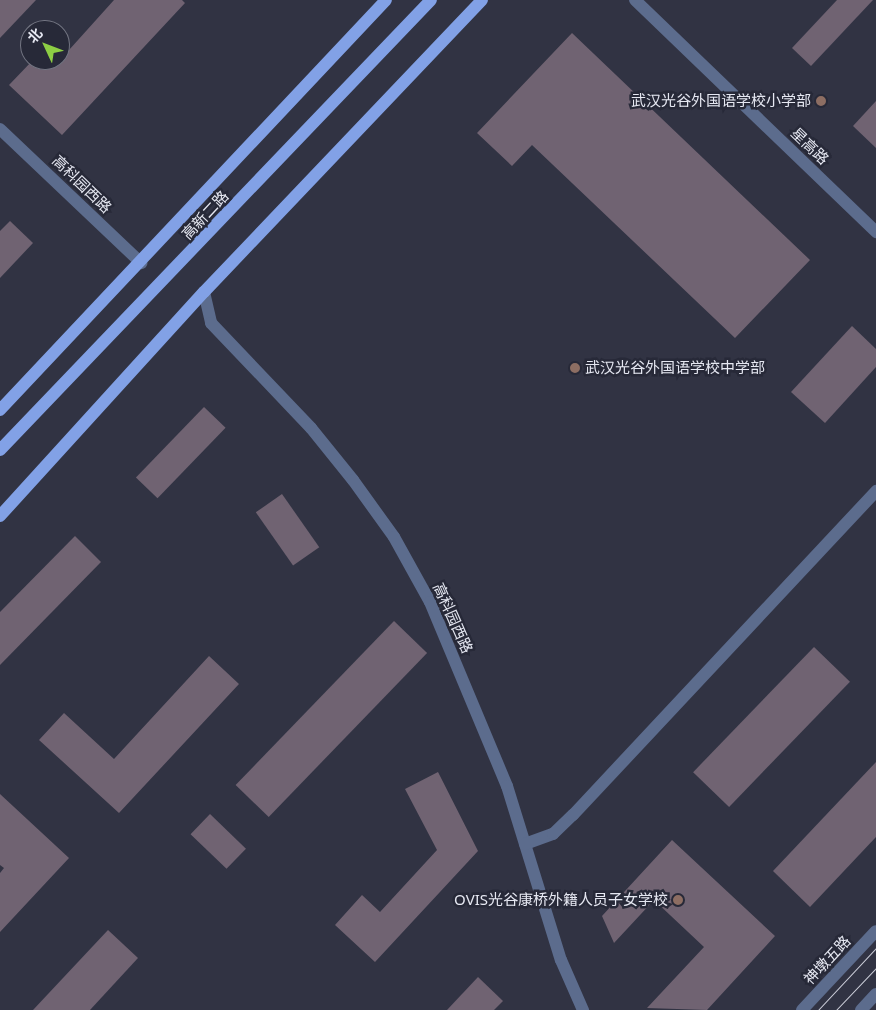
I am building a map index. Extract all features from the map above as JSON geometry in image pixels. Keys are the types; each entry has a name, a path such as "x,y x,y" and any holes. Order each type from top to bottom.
{"main road":[{"name":"高新二路","path":"0,410 141,263 386,0"},
{"name":"高新二路","path":"0,450 430,0"},
{"path":"0,516 204,292 482,0"}],"street":[{"name":"星高路","path":"635,0 876,232"},
{"name":"高科园西路","path":"0,129 141,263"},
{"name":"高科园西路","path":"204,292 211,323 310,428 394,537 430,602 507,786 561,960 583,1010"},
{"path":"525,844 553,834 573,815 876,491"},
{"name":"神墩五路","path":"802,1010 876,931"},
{"path":"861,1010 876,994"}],"building":[{"path":"0,0 36,0 0,38"},
{"path":"114,0 182,0 185,3 62,135 9,85 23,70 70,70 70,49"},
{"path":"837,0 873,0 811,66 792,48"},
{"path":"572,33 810,260 735,338 532,145 512,166 477,133"},
{"path":"876,101 876,148 853,126"},
{"path":"10,221 33,243 0,278 0,231"},
{"path":"852,326 876,349 876,367 825,423 791,392"},
{"path":"204,407 226,428 158,498 136,477"},
{"path":"282,494 319,547 293,566 256,512"},
{"path":"75,536 101,562 0,665 0,612"},
{"path":"394,621 427,653 269,817 236,785"},
{"path":"814,647 850,682 729,807 693,772"},
{"path":"209,656 239,684 119,813 39,740 64,713 114,759"},
{"path":"876,762 876,837 810,907 773,871"},
{"path":"438,772 478,851 375,962 335,925 362,895 380,912 437,850 405,789"},
{"path":"0,794 69,858 0,932 0,873 4,868 0,865"},
{"path":"210,814 246,849 227,869 191,834"},
{"path":"672,840 775,936 707,1010 647,1008 704,947 654,900 614,943 602,916"},
{"path":"108,930 138,958 90,1010 33,1010"},
{"path":"478,977 503,1001 494,1010 447,1010"}],"tram line":[{"path":"818,1010 876,948"},
{"path":"836,1010 876,968"}],"place":[{"name":"武汉光谷外国语学校小学部","path":"821,101"},
{"name":"武汉光谷外国语学校中学部","path":"575,368"},
{"name":"OVIS光谷康桥外籍人员子女学校","path":"678,900"}]}
